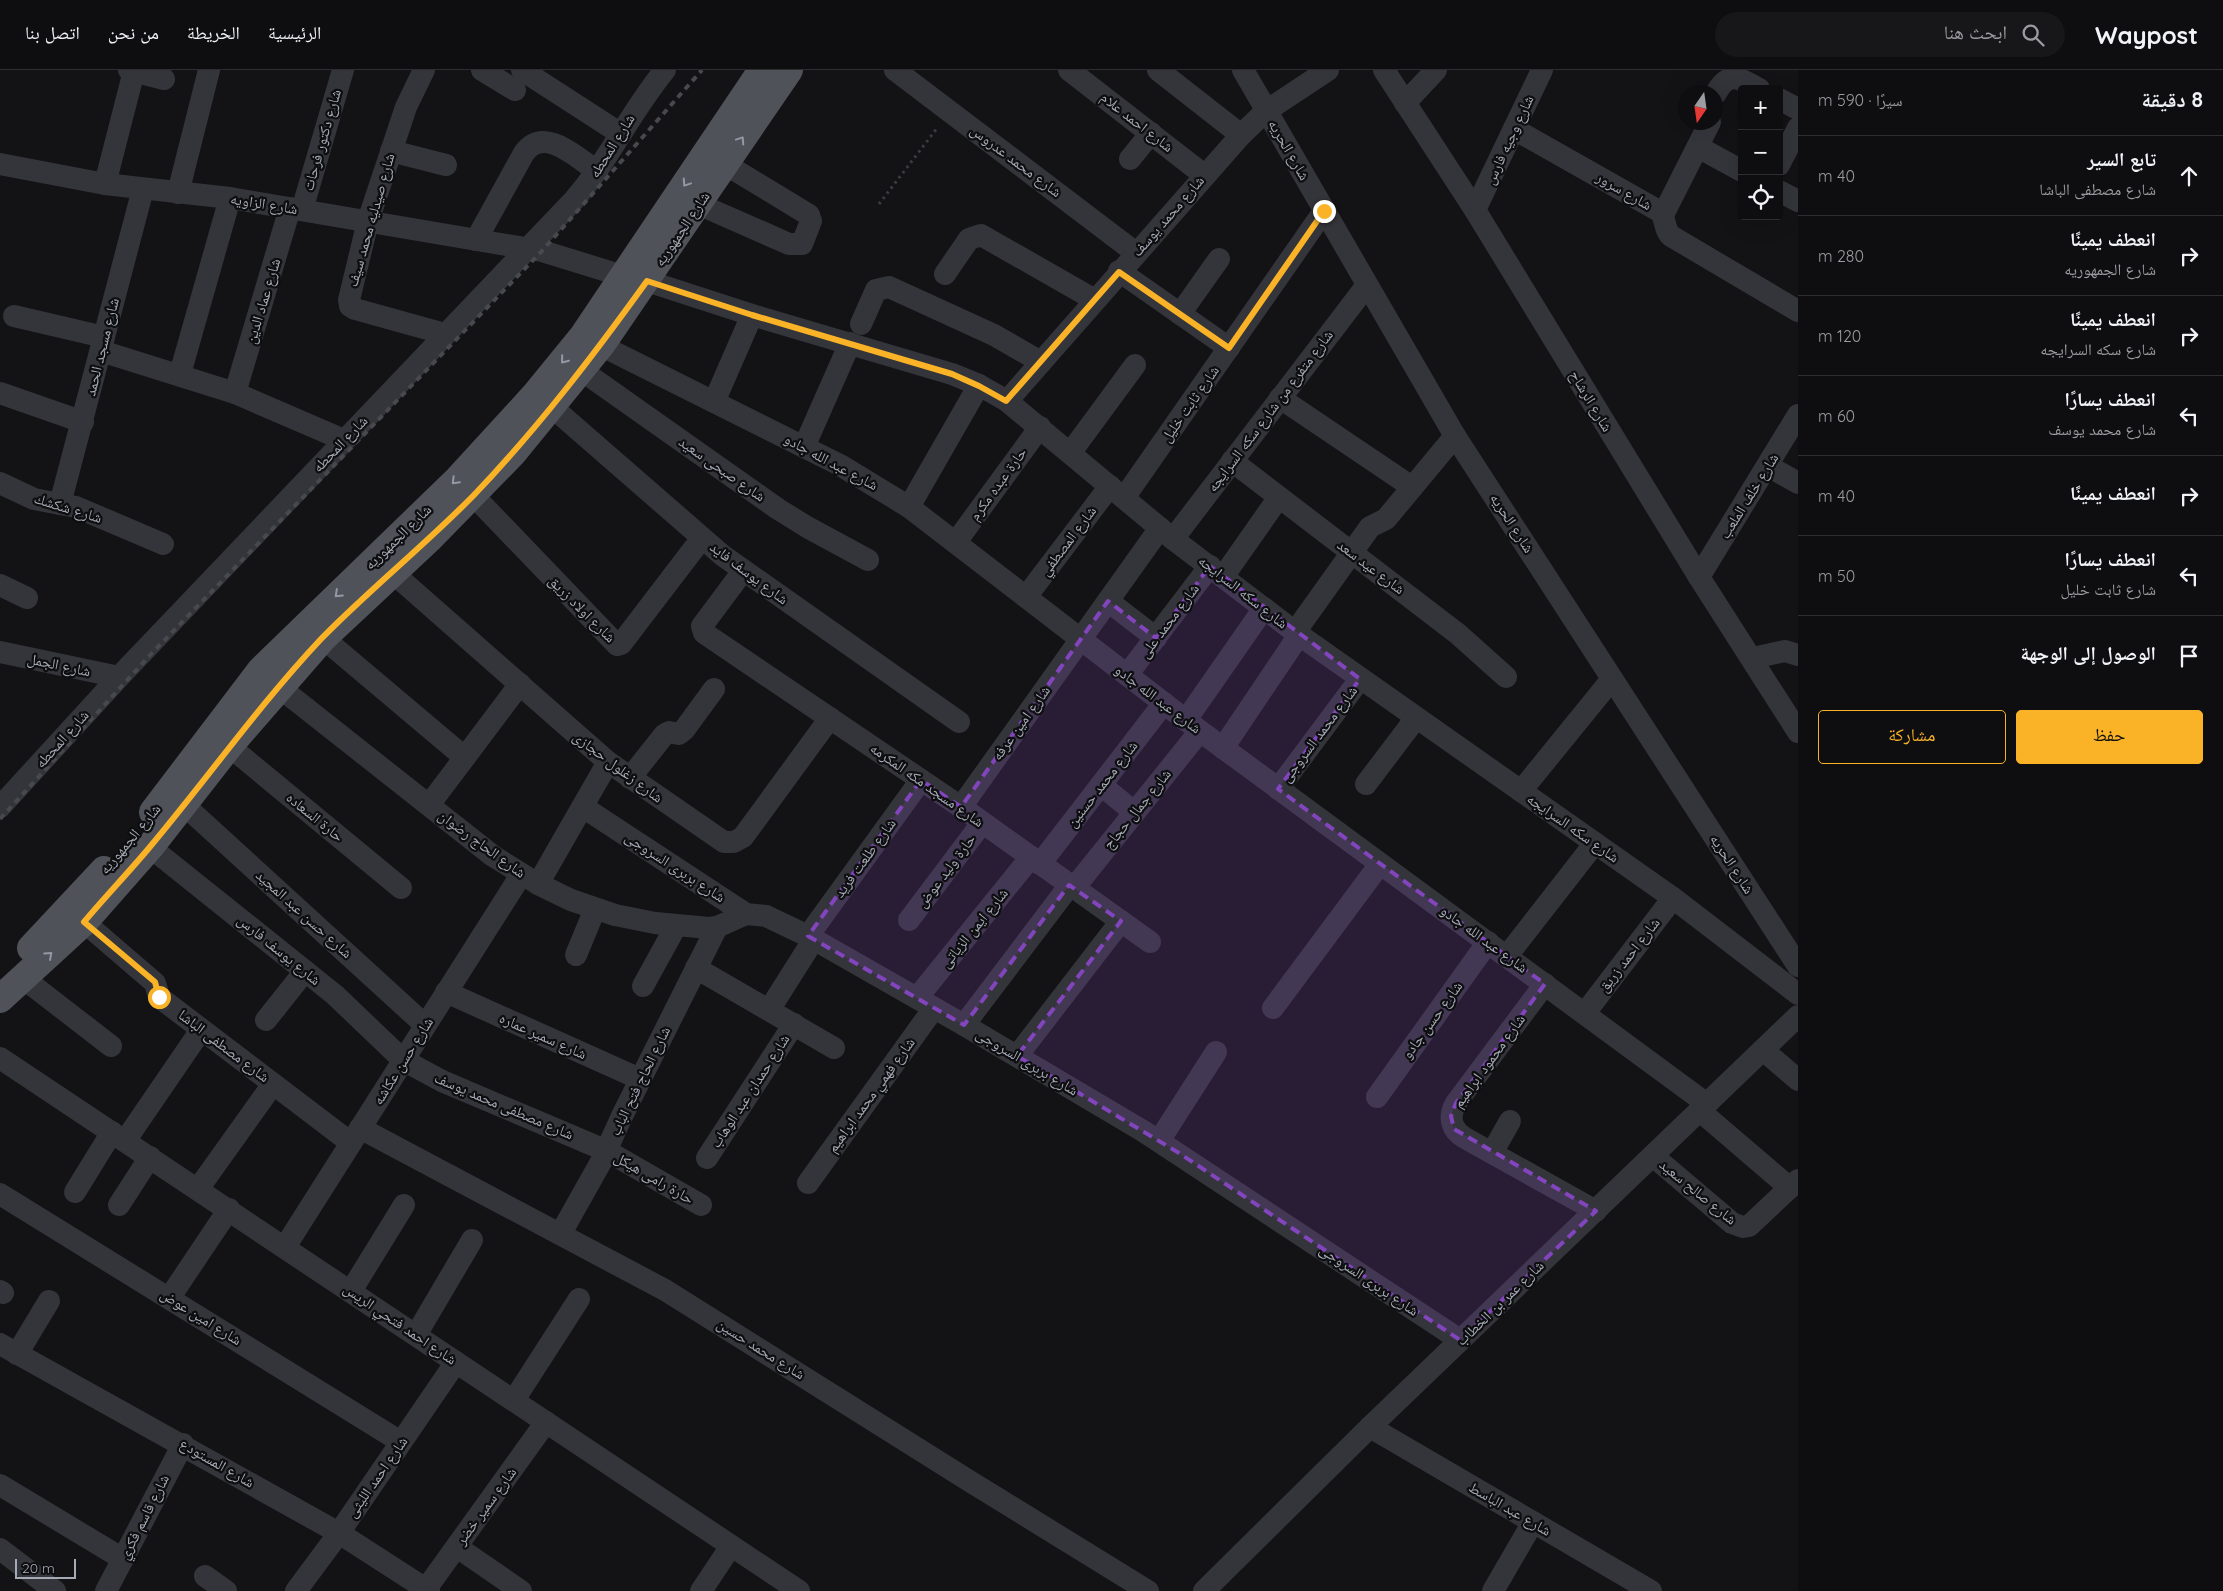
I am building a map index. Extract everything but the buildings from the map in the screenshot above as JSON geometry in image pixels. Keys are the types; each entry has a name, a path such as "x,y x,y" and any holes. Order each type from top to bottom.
{"main road":[{"name":"شارع الجمهوريه","path":"0,999 12,977 67,911 134,836 261,670 458,479 534,396 592,341 635,278 762,70"},
{"name":"شارع الجمهوريه","path":"635,278 698,204 789,70"},
{"name":"شارع الجمهوريه","path":"12,977 84,922 150,847 229,746 323,638 394,573 473,496 552,407 581,370 592,341"}],"street":[{"path":"178,193 209,70"},
{"name":"شارع دكتور فرحات","path":"296,209 343,70"},
{"name":"شارع صيدليه محمد سيف","path":"424,70 406,107 391,150 368,221 349,297 350,306 355,309 445,334"},
{"path":"482,70 519,80 621,134"},
{"name":"شارع محمد عدروس","path":"895,70 1136,252"},
{"name":"شارع احمد علام","path":"1069,70 1204,175"},
{"path":"1158,70 1242,135"},
{"name":"شارع الحريه","path":"1243,70 1271,107 1324,211 1455,436 1798,966"},
{"name":"شارع الرشاح","path":"1384,70 1475,210 1699,577 1753,658 1798,732"},
{"path":"1405,103 1436,70"},
{"name":"شارع وجيه فارس","path":"1475,210 1542,70"},
{"path":"105,184 132,71 164,79"},
{"name":"شارع المحطه","path":"0,807 119,677 574,200 597,171 660,71"},
{"name":"شارع محمد يوسف","path":"1006,401 1204,175 1242,135 1271,107 1327,71"},
{"path":"1720,85 1730,78 1740,78 1752,85"},
{"path":"1783,101 1798,109"},
{"name":"شارع سرور","path":"1514,128 1663,215 1666,231 1671,236 1798,311"},
{"path":"1783,158 1798,128"},
{"path":"1663,215 1706,130"},
{"path":"1130,159 1151,133"},
{"path":"476,240 524,152 533,143 540,141 553,143 597,171"},
{"path":"1698,147 1738,169"},
{"path":"391,150 446,165"},
{"name":"شارع الزاويه","path":"0,164 105,184 230,198 526,249"},
{"path":"698,204 790,244 802,244 811,221 809,215 725,164"},
{"name":"شارع مسجد الحمد","path":"60,504 143,189"},
{"path":"1783,193 1798,201"},
{"path":"180,374 230,198"},
{"name":"شارع عماد الدين","path":"235,393 296,209"},
{"name":"شارع ثابت خليل","path":"1117,492 1229,348 1324,211"},
{"path":"945,274 969,240 981,235 1095,300"},
{"name":"شارع سكه السرايجه","path":"526,249 635,278 752,315 952,374 1006,401 1071,452 1167,533 1297,633 1673,898 1798,994"},
{"path":"1180,314 1219,259"},
{"path":"1119,272 1229,348"},
{"name":"شارع متفرع من شارع سكه السرايجه","path":"1081,639 1108,602 1232,461 1367,284"},
{"path":"861,324 876,290 889,288 994,335 1041,362"},
{"path":"714,402 752,315"},
{"path":"14,316 102,344 235,393 344,440"},
{"name":"شارع عبد الله جادو","path":"592,341 848,469 909,507 1193,726 1584,1013 1704,1107 1794,1184"},
{"path":"804,447 850,343"},
{"path":"1071,452 1135,365"},
{"name":"شارع صبحى سعيد","path":"581,370 786,513 868,560"},
{"path":"909,507 979,386"},
{"path":"0,393 83,422"},
{"path":"1280,398 1412,487"},
{"name":"شارع يوسف فايد","path":"552,407 702,538 743,571 959,722"},
{"name":"شارع خلف الملعب","path":"1699,577 1798,415"},
{"name":"حارة عبده مكرم","path":"956,542 1040,427"},
{"path":"1223,748 1350,552 1370,527 1386,519 1455,436"},
{"name":"شارع عيد سعد","path":"1232,461 1458,634 1506,677"},
{"path":"1768,466 1798,483"},
{"name":"شارع شكشك","path":"0,483 34,499 76,507 163,544"},
{"name":"شارع المصطفي","path":"1026,597 1117,492"},
{"name":"شارع اولاد زريق","path":"473,496 617,645 621,644 702,538"},
{"name":"شارع محمد على","path":"1127,676 1156,638 1216,572 1279,497"},
{"name":"شارع مسجد مكه المكرمه","path":"743,571 702,629 961,807 1150,942"},
{"name":"شارع زغلول حجازى","path":"394,573 608,762 720,840 734,842 743,837 830,718"},
{"path":"0,585 27,598"},
{"path":"1108,602 1156,638"},
{"name":"شارع جمال حجاج","path":"964,1025 1072,886 1134,812 1193,726 1264,608"},
{"path":"323,638 464,757"},
{"name":"شارع امين عرفه","path":"961,807 1081,639"},
{"path":"1753,658 1785,652 1798,655"},
{"name":"شارع الجمل","path":"3,659 119,677"},
{"name":"شارع محمد السروجى","path":"1278,789 1360,679"},
{"path":"1521,791 1612,679"},
{"path":"429,804 520,684"},
{"name":"شارع الحاج رضوان","path":"279,687 493,856 530,879 595,909 635,920 696,928 717,927 746,914"},
{"path":"630,778 664,734 669,732 679,734 684,730 714,689"},
{"name":"شارع محمد حسنين","path":"1035,861 1101,785 1164,704"},
{"path":"1366,784 1416,718"},
{"name":"حارة السعاده","path":"229,746 401,888"},
{"name":"شارع حسن عكاشه","path":"285,1247 446,992 583,807 608,762"},
{"name":"شارع طلعت فريد","path":"769,1010 811,938 921,780"},
{"path":"1101,785 1134,812"},
{"name":"شارع حسن عبد المجيد","path":"183,804 426,1025"},
{"name":"شارع بربرى السروجى","path":"583,807 746,914 766,916 811,938 964,1025 1159,1141 1460,1340"},
{"name":"حارة وليد عوض","path":"909,920 982,823"},
{"path":"1507,956 1595,843"},
{"name":"شارع يوسف فارس","path":"150,847 335,995 403,1060"},
{"name":"شارع ايمن الزياتى","path":"925,1003 1035,861"},
{"path":"1273,1008 1380,864"},
{"name":"شارع احمد زريق","path":"1584,1013 1673,898"},
{"path":"576,955 595,909"},
{"path":"1017,1056 1121,921"},
{"name":"شارع مصطفى الباشا","path":"84,922 155,982 159,997 273,1084 356,1136"},
{"path":"643,986 676,926"},
{"name":"شارع الحاج فتح الباب","path":"561,1233 607,1151 640,1079 717,927"},
{"name":"شارع حسن جادو","path":"1377,1097 1488,942"},
{"path":"696,968 834,1048"},
{"path":"266,1020 305,971"},
{"path":"12,977 111,1046"},
{"name":"شارع محمود ابراهيم","path":"1545,984 1452,1109 1451,1123 1459,1135 1596,1211"},
{"name":"شارع سمير عماره","path":"446,992 640,1079"},
{"name":"شارع فهمي محمد ابراهيم","path":"808,1183 925,1003"},
{"name":"شارع عمر بن الخطاب","path":"1204,1591 1370,1427 1798,1016"},
{"name":"شارع حمدان عبد الوهاب","path":"707,1158 794,1024"},
{"path":"75,1192 201,1030"},
{"path":"1763,1050 1798,1080"},
{"path":"1159,1141 1216,1052"},
{"name":"شارع احمد فتحي الريس","path":"0,1058 799,1591"},
{"name":"شارع مصطفى محمد يوسف","path":"403,1060 442,1081 607,1151"},
{"path":"198,1189 273,1084"},
{"path":"1492,1154 1510,1121"},
{"name":"شارع محمد حسين","path":"356,1136 561,1233 622,1265 702,1312 1148,1591"},
{"name":"حارة رامى هيكل","path":"607,1151 701,1205"},
{"name":"شارع صالح سعيد","path":"1653,1156 1732,1224 1743,1227 1753,1223 1794,1184"},
{"path":"119,1205 150,1157"},
{"name":"شارع امين عوض","path":"0,1194 170,1297 401,1442"},
{"path":"351,1291 404,1205"},
{"path":"170,1297 229,1210"},
{"path":"416,1335 472,1240"},
{"path":"514,1400 579,1299"},
{"path":"9,1349 49,1301"},
{"name":"شارع المستودع","path":"9,1349 183,1444 339,1533 428,1590"},
{"name":"شارع احمد الليثى","path":"296,1591 339,1533 456,1362"},
{"name":"شارع سمير خضر","path":"428,1590 546,1422"},
{"name":"شارع عبد الباسط","path":"1370,1427 1651,1591"},
{"name":"شارع قاسم فكري","path":"106,1591 183,1444"},
{"path":"0,1485 123,1559"},
{"path":"1493,1591 1533,1522"},
{"path":"701,1591 731,1546"},
{"path":"457,1547 521,1591"},
{"path":"0,1549 55,1591"},
{"path":"205,1576 226,1591"}],"path":[{"path":"879,204 950,111"}],"highlighted area":[{"path":"1210,566 1360,679 1278,789 1545,984 1456,1103 1451,1116 1454,1129 1596,1211 1460,1340 1179,1153 1017,1056 1121,921 1069,885 964,1025 808,936 921,780 961,807 1108,601 1156,638"}],"railway":[{"path":"0,819 152,653 542,251 702,70"}],"route":[{"path":"159,997 155,982 84,922 150,847 229,746 306,656 351,610 394,573 473,496 513,453 601,346 647,281 752,315 952,374 1006,401 1119,272 1229,348 1324,211"}]}
